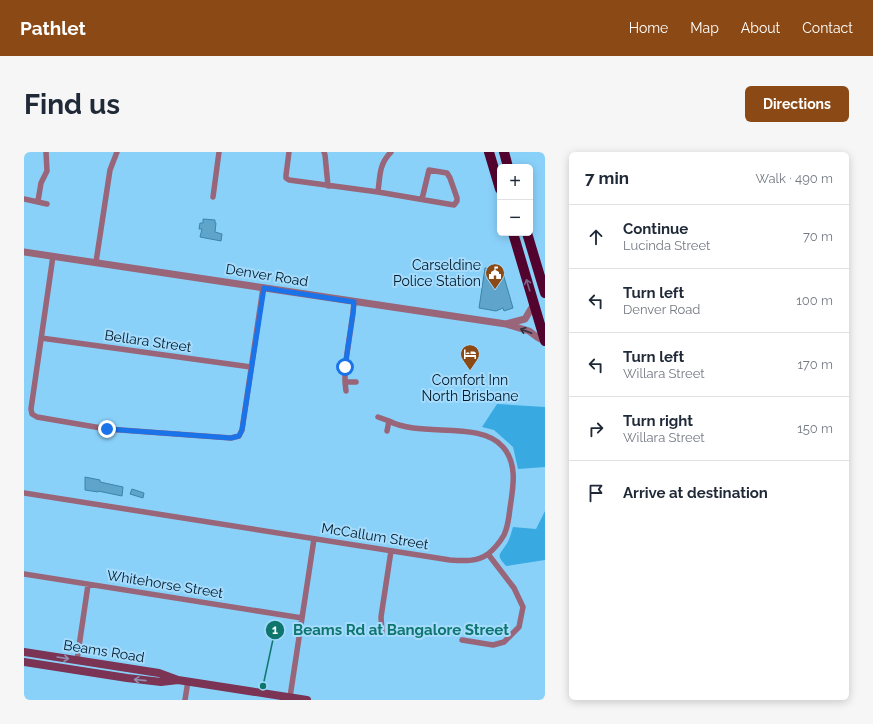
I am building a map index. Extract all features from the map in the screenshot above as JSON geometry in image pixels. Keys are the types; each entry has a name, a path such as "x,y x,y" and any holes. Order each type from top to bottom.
{"highway":[{"path":"489,152 497,179"},
{"path":"504,152 507,164"},
{"path":"514,236 545,341"},
{"path":"529,236 545,293"},
{"path":"517,247 530,243"}],"main road":[{"name":"Beams Road","path":"24,652 159,673 178,680"},
{"name":"Beams Road","path":"24,662 161,682 178,680 188,681 307,700"}],"street":[{"path":"38,201 41,183 47,171 46,152"},
{"path":"96,262 110,170 117,152"},
{"path":"213,197 219,152"},
{"path":"290,152 286,178 289,180 378,192 454,205 457,198 449,175 447,173 429,170 422,199"},
{"path":"324,152 328,186"},
{"path":"378,192 382,166 384,160 391,152"},
{"path":"24,199 47,204"},
{"name":"Denver Road","path":"24,252 506,324 529,332 545,341"},
{"path":"53,256 31,409 32,414 37,417 107,429 231,438 239,436 242,430 264,288"},
{"path":"346,390 345,371 354,302"},
{"name":"Denver Road","path":"506,324 525,319 534,304"},
{"name":"Bellara Street","path":"41,338 251,367"},
{"path":"345,382 356,382"},
{"name":"McCallum Street","path":"24,493 450,560 464,561 477,559 488,554 500,542 508,520 514,478 512,462 505,450 494,439 480,434 410,428 396,425 378,417"},
{"path":"387,431 389,421"},
{"path":"290,697 314,539"},
{"path":"382,633 382,617 391,551"},
{"path":"462,640 493,645 504,642 519,628 523,607 514,588 488,554"},
{"name":"Whitehorse Street","path":"24,574 302,618"},
{"path":"77,660 88,585"},
{"path":"185,700 188,681"}],"shaded area":[{"path":"497,404 545,407 545,467 518,469 513,447 494,430 482,427"},
{"path":"545,511 545,560 506,566 500,557 500,553 506,545 513,527 536,529"}],"building":[{"path":"203,219 215,220 215,232 222,234 221,241 200,237 202,229 199,229 200,223 203,223"},
{"name":"Carseldine Police Station","path":"485,268 494,269 495,273 502,270 513,308 504,311 503,308 496,311 479,308"},
{"path":"85,477 123,487 122,496 85,490"},
{"path":"132,489 144,493 143,498 130,494"}],"place":[{"name":"Carseldine Police Station","path":"495,290"},
{"name":"Comfort Inn North Brisbane","path":"470,371"},
{"name":"Beams Rd at Bangalore Street","path":"263,686"}],"route":[{"path":"107,429 231,438 239,436 242,430 264,288 354,302 345,367"}]}
